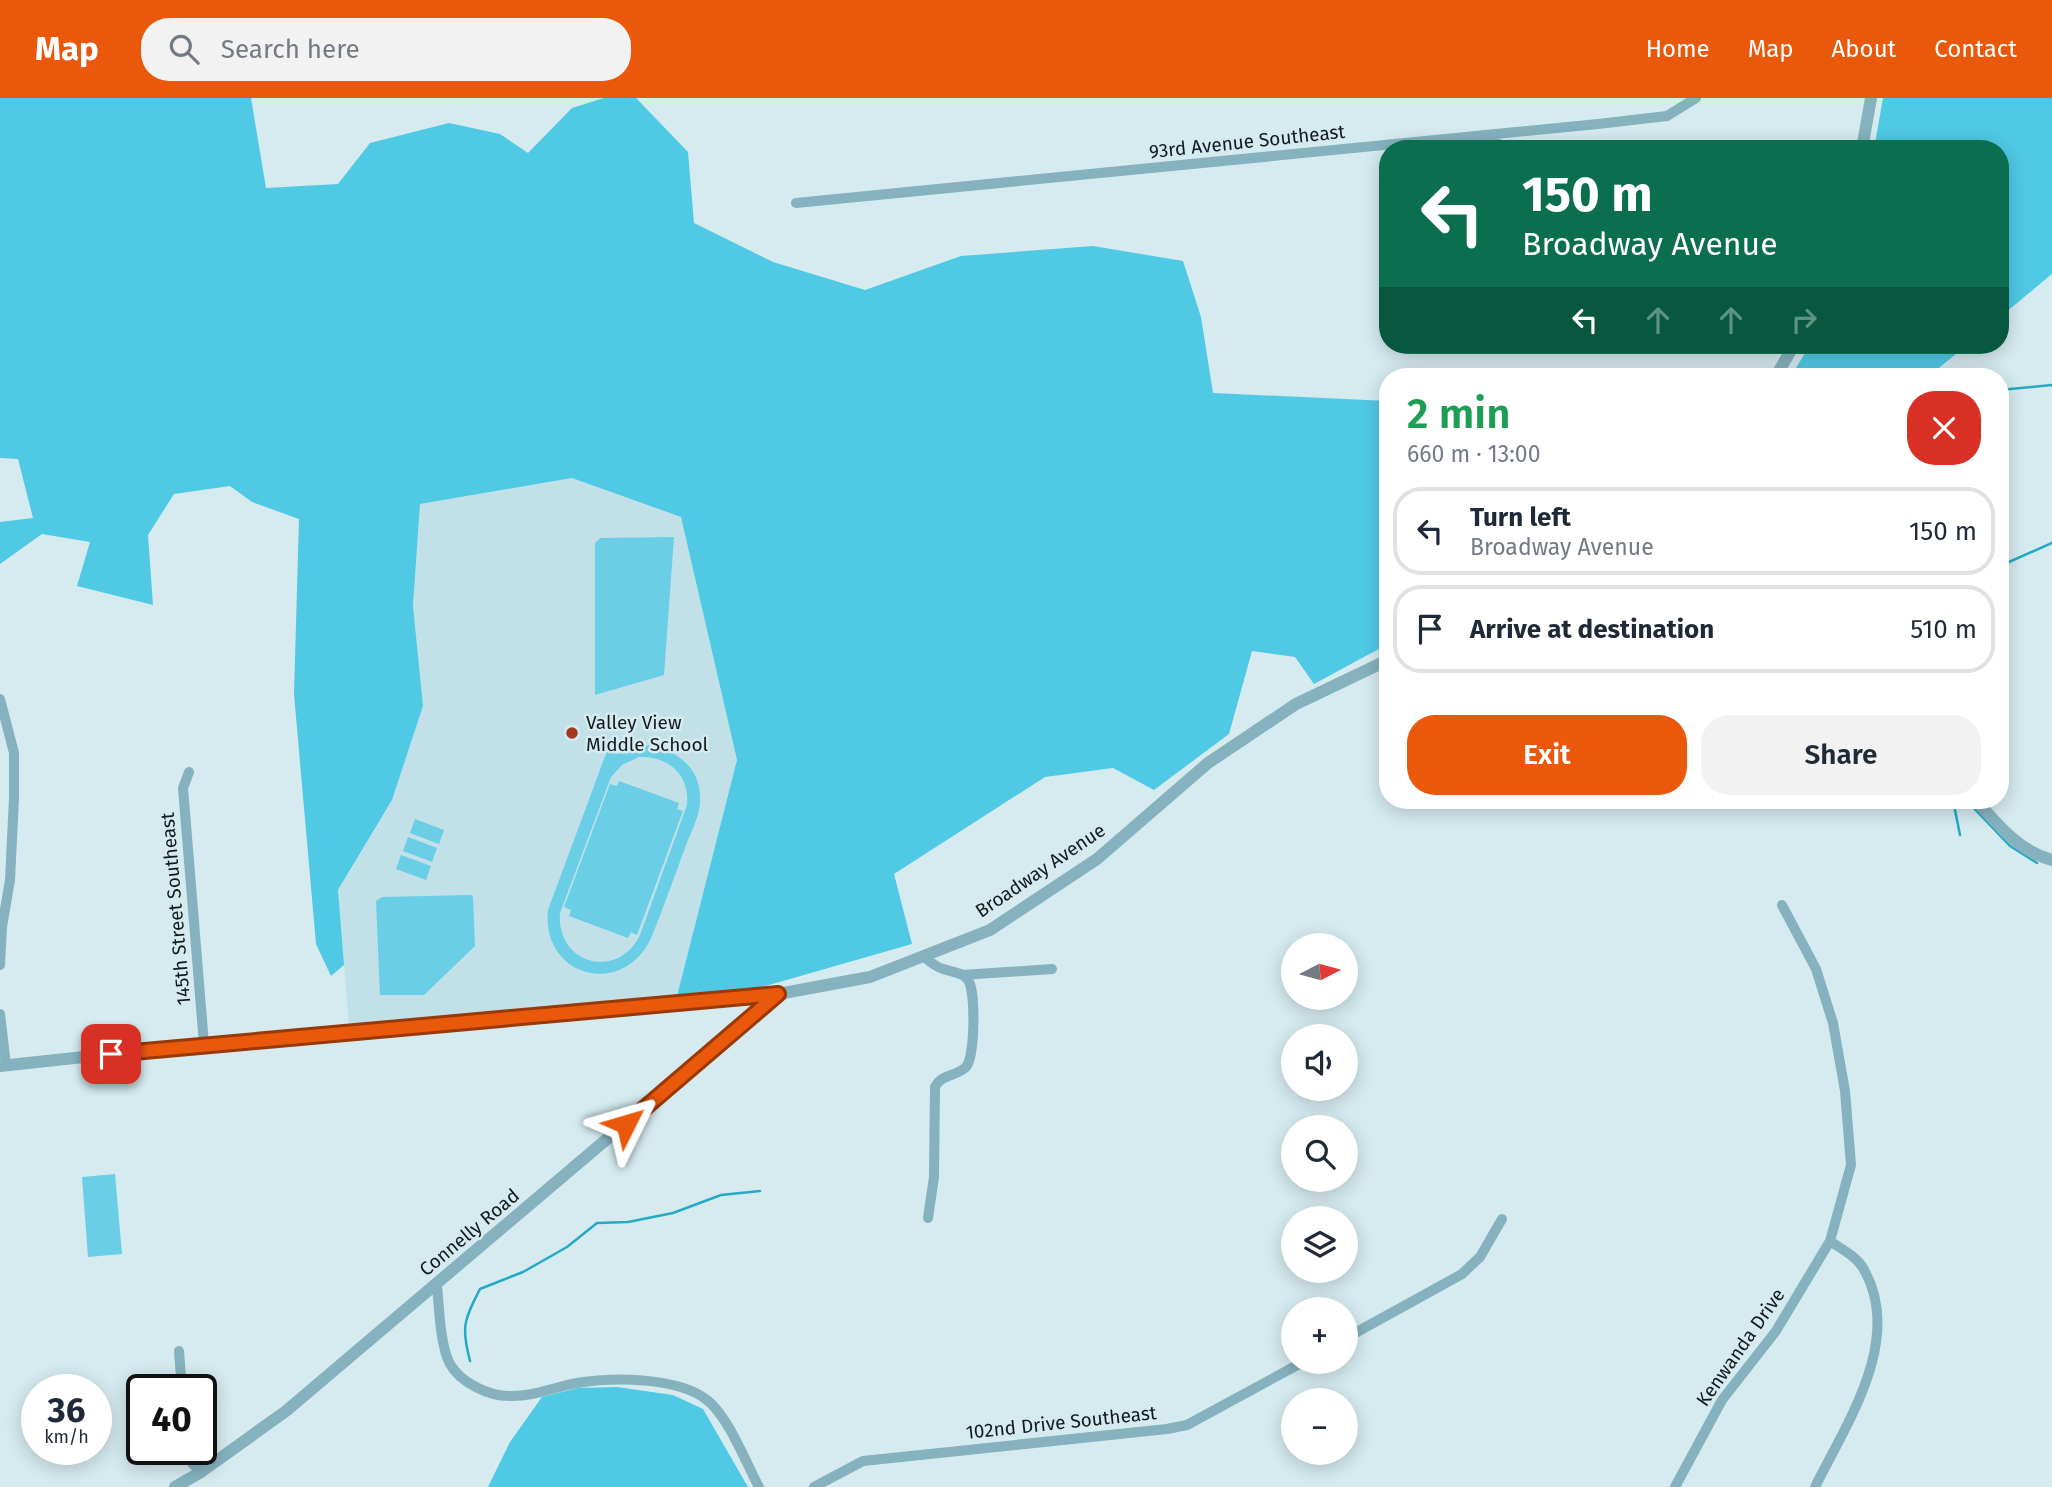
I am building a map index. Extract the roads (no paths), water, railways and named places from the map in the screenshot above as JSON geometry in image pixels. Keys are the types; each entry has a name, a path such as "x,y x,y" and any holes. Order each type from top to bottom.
{"street":[{"name":"93rd Avenue Southeast","path":"1445,140 1667,116 1696,98"},
{"path":"1864,140 1871,98"},
{"path":"1496,135 1496,140"},
{"name":"93rd Avenue Southeast","path":"796,203 1379,146"},
{"name":"Broadway Avenue","path":"3,1065 204,1044 778,994 870,977 990,930 1097,859 1219,756 1296,704 1379,664"},
{"path":"0,699 14,753 13,845 0,965"},
{"name":"145th Street Southeast","path":"189,772 183,788 204,1044"},
{"path":"1985,809 2020,845 2052,860"},
{"name":"Kenwanda Drive","path":"1675,1487 1722,1400 1776,1331 1830,1241 1852,1165 1845,1091 1833,1023 1816,969 1782,905"},
{"path":"925,957 941,969 962,975 1052,969"},
{"path":"928,1218 934,1177 935,1087 939,1080 965,1068 971,1051 970,986 962,975"},
{"name":"Connelly Road","path":"175,1487 201,1472 286,1411 778,994"},
{"path":"0,1014 3,1065"},
{"path":"1358,1331 1462,1274 1480,1257 1502,1219"},
{"path":"1815,1487 1868,1378 1878,1339 1873,1292 1863,1267 1830,1241"},
{"path":"437,1285 448,1361 455,1373 474,1385 490,1393 508,1396 601,1380 668,1383 689,1390 708,1400 721,1415 760,1487"},
{"path":"179,1351 181,1374"},
{"name":"102nd Drive Southeast","path":"814,1487 863,1461 1187,1425 1281,1374"},
{"path":"195,1465 201,1472"}],"waterway":[{"path":"2009,389 2052,385"},
{"path":"2009,562 2052,543"},
{"path":"1955,809 1960,835"},
{"path":"1975,809 2010,846 2037,863"},
{"path":"470,1361 465,1331 470,1309 480,1289 523,1272 567,1247 597,1223 628,1222 673,1213 721,1195 760,1191"}],"place":[{"name":"Valley View Middle School","path":"572,733"}]}
